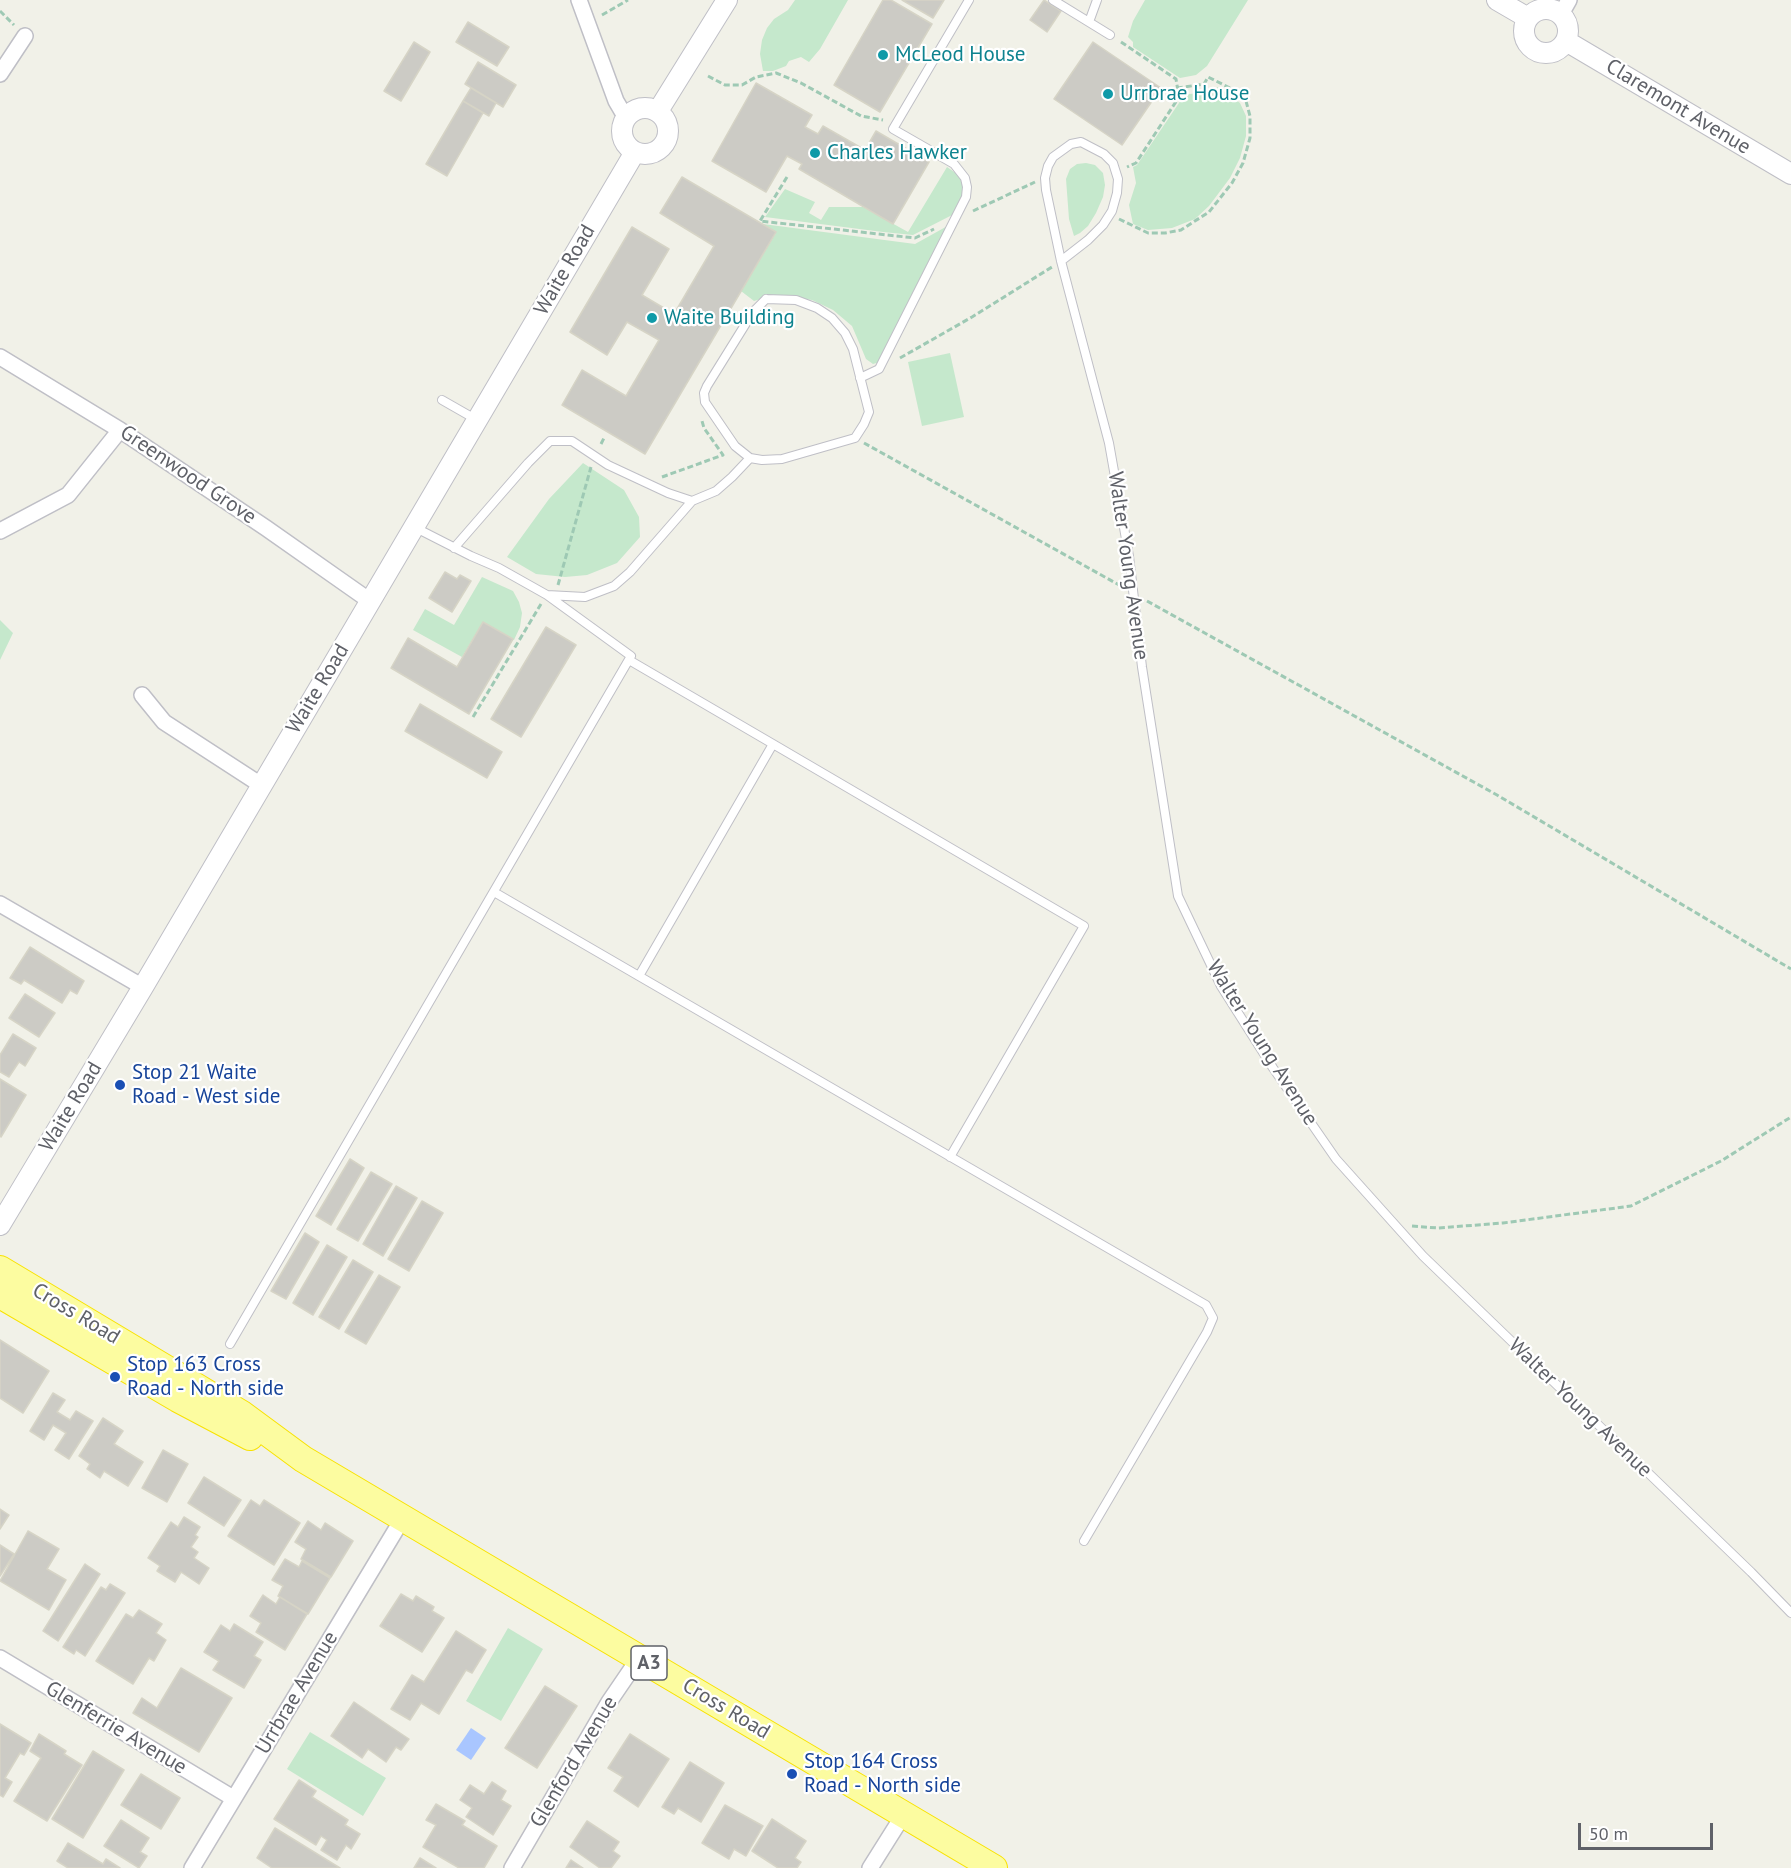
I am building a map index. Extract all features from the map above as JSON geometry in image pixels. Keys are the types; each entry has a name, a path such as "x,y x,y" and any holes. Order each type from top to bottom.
{"highway":[{"name":"Cross Road","path":"0,1269 242,1414 303,1459 994,1868"},
{"name":"Cross Road","path":"0,1295 178,1399 260,1442 303,1459"}],"street":[{"path":"579,0 616,101 626,118"},
{"path":"658,111 727,0"},
{"path":"1497,0 1528,18"},
{"path":"1565,7 1568,25 1566,41 1555,51 1540,52 1531,47 1526,41 1524,30 1528,18 1540,9 1565,7"},
{"path":"0,74 25,36"},
{"name":"Claremont Avenue","path":"1566,41 1791,174"},
{"path":"647,107 658,111 668,123 667,140 658,151 650,154 634,152 624,140 622,125 626,118 639,108 647,107"},
{"name":"Waite Road","path":"0,1225 634,152"},
{"name":"Greenwood Grove","path":"0,357 120,430 370,601"},
{"path":"0,531 68,495 120,430"},
{"path":"142,695 164,722 261,785"},
{"path":"0,904 142,987"},
{"name":"Urrbrae Avenue","path":"192,1868 404,1518"},
{"name":"Glenferrie Avenue","path":"0,1658 233,1798"},
{"name":"Glenford Avenue","path":"512,1868 609,1702 639,1658"},
{"path":"870,1868 904,1814"}],"lane":[{"path":"860,378 879,369 966,197 965,178 954,165 893,129 969,0"},
{"path":"1053,0 1110,35"},
{"path":"1089,22 1097,0"},
{"path":"1045,178 1053,158 1071,144 1080,142 1104,154 1113,163 1116,171 1117,193 1110,214 1088,240 1061,261"},
{"name":"Walter Young Avenue","path":"1045,178 1061,261 1109,442 1129,556 1142,667 1178,896 1221,986 1273,1068 1336,1159 1423,1256 1791,1613"},
{"path":"766,299 796,300 817,308 832,318 844,333 853,350 860,378 869,412 855,438 782,459 750,458 735,446 705,402 704,393 707,386 753,312 766,299"},
{"path":"442,400 477,420"},
{"path":"454,548 550,441 572,441 616,469 692,501"},
{"path":"551,595 585,597 614,586 630,572 692,501 716,491 750,458"},
{"path":"230,1344 631,656 551,595 414,527"},
{"path":"628,660 1084,926 950,1157"},
{"path":"639,976 773,744"},
{"path":"494,892 1206,1305 1213,1318 1207,1332 1084,1541"}],"path":[{"path":"588,24 628,0"},
{"path":"1110,35 1176,80 1179,97 1137,163 1116,171"},
{"path":"708,76 725,85 741,85 756,77 776,73 801,83 861,116 897,123"},
{"path":"1110,214 1148,233 1180,230 1209,212 1232,183 1243,163 1250,138 1250,116 1246,101 1236,91 1208,77 1204,84 1178,88"},
{"path":"787,177 760,221 915,238 1045,178"},
{"path":"879,369 972,317 1061,261"},
{"path":"661,477 723,455 704,428 700,416"},
{"path":"473,717 551,595 594,456 605,436"},
{"path":"855,438 1497,795 1791,969"},
{"path":"1396,1226 1438,1228 1503,1223 1631,1206 1721,1161 1791,1117"}],"green space":[{"path":"795,0 848,0 820,49 809,62 801,57 773,71 763,71 760,54 767,28 774,19 788,10"},
{"path":"1145,0 1248,0 1207,66 1196,75 1180,78 1133,47 1133,42 1128,37 1133,21"},
{"path":"1218,87 1240,103 1246,116 1246,136 1240,158 1230,178 1209,206 1195,219 1172,228 1148,230 1133,224 1129,205 1136,183 1133,167 1137,165 1181,100 1181,95 1207,92"},
{"path":"1077,164 1095,165 1103,173 1105,185 1096,213 1088,226 1074,236 1069,219 1066,179 1070,169"},
{"path":"947,167 957,174 962,182 963,194 958,212 913,235 765,217 785,189 815,202 809,213 821,220 829,207 863,207 908,232"},
{"path":"763,224 915,244 951,224 880,362 873,364 866,359 852,326 833,310 812,300 790,297 771,296 754,301 741,291 776,233"},
{"path":"950,353 964,417 922,426 908,362"},
{"path":"583,463 624,490 639,517 640,537 617,563 587,575 565,577 536,574 507,557 549,499"},
{"path":"482,577 513,591 519,602 522,613 520,627 514,640 483,622 462,657 413,630 425,609 454,625"},
{"path":"0,620 13,633 0,660"},
{"path":"508,1628 543,1649 501,1721 466,1701"},
{"path":"310,1732 386,1778 363,1816 287,1769"}],"water":[{"path":"471,1728 486,1738 471,1760 456,1750"}],"building":[{"name":"McLeod House","path":"883,0 891,0 932,24 880,112 834,85"},
{"path":"902,0 944,0 933,18"},
{"path":"1044,0 1061,11 1047,32 1030,20"},
{"path":"468,22 509,47 497,66 456,42"},
{"path":"414,42 430,52 401,101 384,91"},
{"name":"Urrbrae House","path":"1093,42 1161,88 1122,145 1054,99"},
{"path":"478,62 516,85 503,107 465,84"},
{"name":"Charles Hawker","path":"756,83 812,115 805,127 818,134 823,126 865,150 876,131 929,162 893,224 799,169 802,164 787,156 766,192 712,161"},
{"path":"471,88 496,103 489,116 463,101"},
{"path":"463,101 483,113 447,176 426,164"},
{"name":"Waite Building","path":"682,177 776,232 645,454 562,405 582,370 626,396 659,340 627,322 607,355 570,332 632,227 669,249 642,295 674,314 714,246 660,213"},
{"path":"445,572 457,579 460,575 471,581 452,612 429,598"},
{"path":"483,622 513,639 469,714 391,668 408,638 457,667"},
{"path":"546,627 576,645 521,737 491,719"},
{"path":"420,704 502,752 487,778 405,731"},
{"path":"30,947 84,981 77,994 70,990 62,1003 24,980 21,984 10,978"},
{"path":"25,994 55,1013 39,1037 9,1018"},
{"path":"13,1034 36,1048 25,1066 19,1062 9,1077 0,1072 0,1055"},
{"path":"0,1079 26,1095 1,1137 0,1136"},
{"path":"350,1159 364,1168 331,1225 316,1216"},
{"path":"371,1172 392,1184 358,1241 337,1229"},
{"path":"396,1186 417,1198 383,1256 363,1244"},
{"path":"422,1201 443,1213 409,1271 388,1259"},
{"path":"305,1233 319,1242 286,1299 271,1291"},
{"path":"327,1245 347,1257 313,1315 293,1303"},
{"path":"353,1260 373,1272 339,1329 319,1317"},
{"path":"379,1275 400,1287 366,1344 345,1332"},
{"path":"0,1340 49,1371 23,1413 0,1398"},
{"path":"53,1393 65,1400 57,1412 70,1420 76,1411 93,1421 69,1459 55,1450 66,1433 53,1425 44,1440 30,1431"},
{"path":"103,1418 123,1431 114,1444 143,1462 128,1486 104,1471 100,1478 87,1469 90,1464 79,1456"},
{"path":"163,1450 188,1464 167,1502 142,1488"},
{"path":"204,1477 241,1500 224,1526 188,1503"},
{"path":"251,1500 260,1506 264,1500 300,1523 274,1565 228,1536"},
{"path":"0,1509 9,1515 0,1529"},
{"path":"184,1517 200,1527 195,1535 198,1537 191,1547 198,1552 194,1558 209,1568 199,1584 181,1572 175,1582 157,1571 160,1566 148,1558 171,1522 178,1527"},
{"path":"308,1521 321,1530 325,1523 353,1541 331,1577 301,1559 306,1549 295,1542"},
{"path":"28,1531 59,1549 47,1569 66,1580 49,1610 0,1581"},
{"path":"0,1545 14,1554 0,1576"},
{"path":"285,1559 299,1567 302,1561 330,1578 308,1614 278,1596 283,1586 272,1580"},
{"path":"85,1564 100,1574 58,1641 43,1631"},
{"path":"110,1584 125,1593 85,1656 76,1650 74,1654 63,1647 101,1587 106,1590"},
{"path":"401,1594 413,1601 416,1596 434,1607 432,1611 444,1618 422,1652 380,1626"},
{"path":"263,1595 276,1604 280,1597 307,1614 285,1650 256,1632 261,1623 250,1616"},
{"path":"139,1610 162,1624 156,1633 166,1640 154,1661 149,1658 133,1684 96,1661 126,1614 133,1618"},
{"path":"234,1624 263,1642 254,1656 261,1660 244,1688 213,1670 219,1661 204,1652 221,1625 230,1631"},
{"path":"456,1631 486,1650 472,1673 466,1670 439,1714 421,1703 410,1720 391,1709 412,1675 424,1682"},
{"path":"181,1668 232,1698 199,1752 133,1713 142,1698 157,1708"},
{"path":"545,1686 577,1706 537,1768 505,1748"},
{"path":"354,1702 409,1739 401,1750 396,1747 386,1762 368,1749 362,1758 331,1736"},
{"path":"0,1724 31,1743 24,1755 20,1753 5,1778 12,1782 3,1797 0,1795"},
{"path":"39,1734 66,1751 64,1754 82,1765 47,1821 14,1801 41,1758 30,1751"},
{"path":"630,1734 669,1759 638,1807 614,1791 623,1777 608,1768"},
{"path":"93,1751 124,1770 83,1838 52,1819"},
{"path":"690,1762 724,1783 701,1822 678,1808 674,1814 662,1807"},
{"path":"141,1774 180,1798 161,1829 121,1805"},
{"path":"299,1780 316,1791 312,1797 348,1820 345,1825 360,1834 351,1849 346,1845 337,1860 321,1850 327,1840 321,1836 316,1845 274,1819"},
{"path":"492,1782 506,1791 501,1800 511,1806 493,1835 466,1817 472,1808 460,1800 470,1785 484,1794"},
{"path":"436,1804 465,1821 462,1825 497,1846 484,1868 459,1868 423,1847 436,1825 426,1820"},
{"path":"725,1805 763,1826 746,1856 734,1849 729,1859 702,1843"},
{"path":"772,1819 806,1841 795,1858 801,1862 797,1868 778,1868 752,1851"},
{"path":"121,1820 149,1838 140,1852 147,1856 139,1868 104,1846"},
{"path":"587,1821 619,1842 613,1851 620,1856 611,1868 600,1868 570,1847"},
{"path":"275,1828 340,1868 272,1868 257,1858"},
{"path":"68,1843 103,1864 106,1859 120,1868 68,1868 57,1861"},
{"path":"420,1858 436,1868 414,1868"},
{"path":"571,1860 583,1868 566,1868"}],"place":[{"name":"McLeod House","path":"883,55"},
{"name":"Urrbrae House","path":"1108,94"},
{"name":"Charles Hawker","path":"815,153"},
{"name":"Waite Building","path":"652,318"},
{"name":"Stop 21 Waite Road - West side","path":"120,1085"},
{"name":"Stop 163 Cross Road - North side","path":"115,1377"},
{"name":"Stop 164 Cross Road - North side","path":"792,1774"}]}
